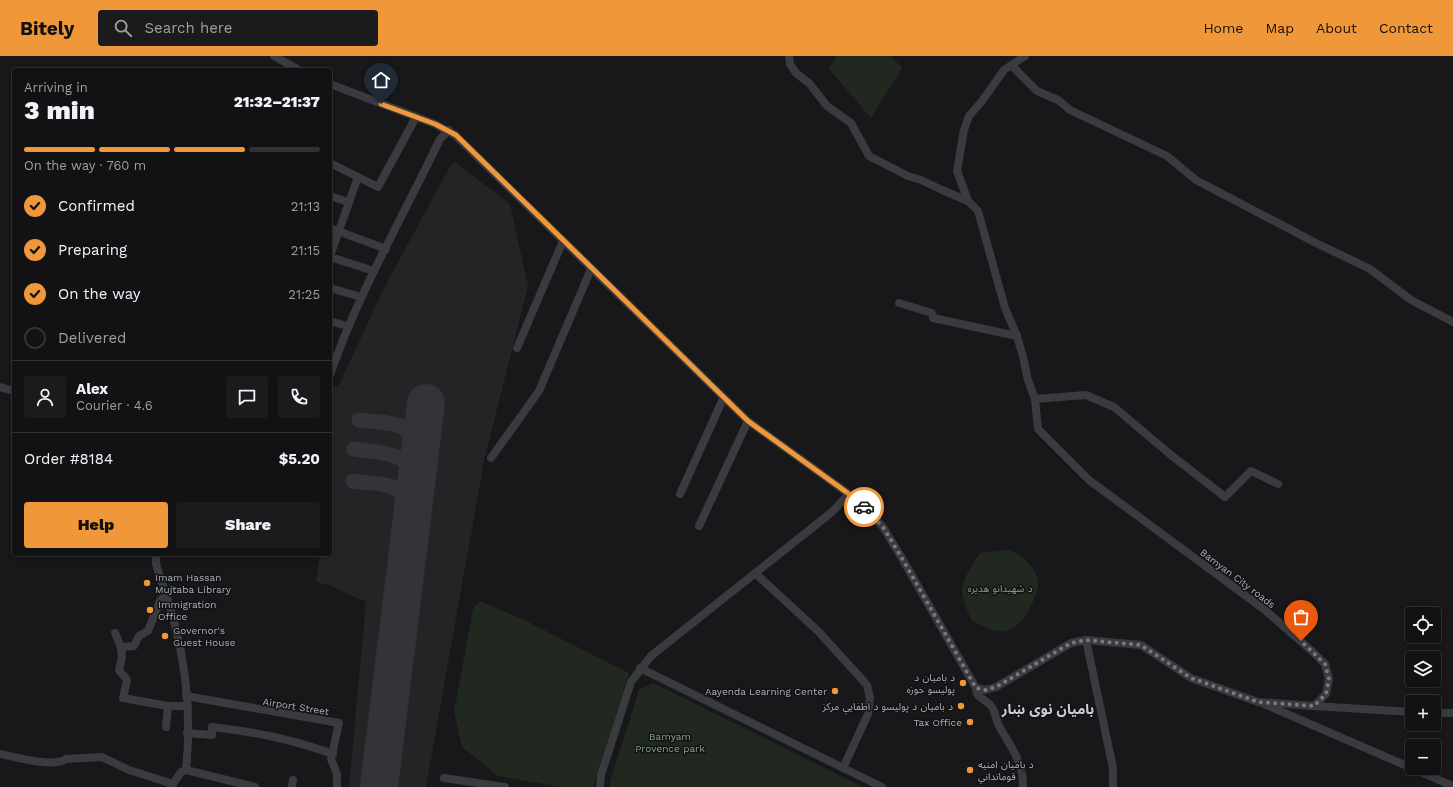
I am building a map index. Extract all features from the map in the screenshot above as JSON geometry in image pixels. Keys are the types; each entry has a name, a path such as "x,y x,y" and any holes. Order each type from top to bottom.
{"street":[{"path":"274,56 295,68"},
{"path":"789,56 790,64 796,73 809,83 827,106 851,123 868,156 908,176 921,180 968,201"},
{"path":"968,201 957,171 964,130 969,116 982,101 1004,70 1025,56"},
{"path":"1012,66 1037,91 1058,100 1070,110 1167,156 1196,180 1316,243 1370,269 1411,300 1453,322"},
{"path":"332,85 449,130 488,166 591,269 665,339 723,399 748,421 849,494 883,527 976,688 976,692 979,697 991,706 999,724 1014,748 1021,763 1023,787"},
{"path":"332,164 378,187 416,117"},
{"path":"333,356 440,139 449,130"},
{"path":"332,250 358,177"},
{"path":"332,197 348,202"},
{"name":"Bamyan City roads","path":"968,201 978,210 1005,308 1017,336 1028,380 1035,399 1038,429 1089,480 1265,610 1314,652 1325,664 1329,679 1326,694 1314,706"},
{"path":"332,228 386,249"},
{"path":"517,348 564,241"},
{"path":"332,258 374,271"},
{"path":"491,458 539,391 591,269"},
{"path":"332,289 361,297"},
{"path":"899,303 932,313 933,318 1017,336"},
{"path":"332,322 348,326"},
{"path":"0,387 12,390"},
{"path":"1035,399 1086,395 1114,407 1171,456 1225,497 1251,471 1278,484"},
{"path":"680,494 723,399"},
{"path":"698,526 748,421"},
{"path":"600,787 601,776 631,682 640,668 651,656 832,512 849,494"},
{"path":"156,556 156,564 175,624 184,666 188,706 188,752 186,770"},
{"path":"756,573 818,632 867,685 870,698 868,714 843,768"},
{"path":"121,647 134,646 139,636 148,631 160,601 165,595"},
{"path":"115,633 121,647 122,657 119,670 127,680 123,698 168,706 188,706"},
{"path":"976,688 985,690 996,687 1071,643 1086,640 1141,645 1191,678 1258,702 1453,786"},
{"path":"1086,640 1113,768 1113,787"},
{"path":"640,668 882,787"},
{"name":"Airport Street","path":"186,696 339,723 331,759 337,774 337,787"},
{"path":"1258,702 1405,712"},
{"path":"166,727 168,706"},
{"path":"1441,713 1453,714"},
{"path":"187,733 212,735 212,727 256,732 300,742 333,754"},
{"path":"0,754 41,762 62,762 66,759 102,757 129,770 172,785 181,772 186,770 255,787"},
{"path":"444,778 505,787"}],"shaded area":[{"path":"455,162 510,204 528,286 484,461 426,787 349,787 366,602 331,586 316,582 320,556 332,556 332,386 338,387 383,290 450,166"}],"green space":[{"path":"837,56 891,56 902,68 871,118 829,69"},
{"name":"د شهیدانو هدیره","path":"1008,550 1023,558 1032,567 1037,577 1038,588 1030,608 1017,625 1008,630 995,631 972,621 962,592 968,572 980,553"},
{"path":"480,601 520,618 629,673 593,787 560,787 498,776 462,747 454,712 473,609"},
{"name":"Bamyam Provence park","path":"653,683 863,787 610,787 610,782 639,690"}],"taxiway":[{"path":"359,420 389,423 404,428 411,433 420,451"},
{"path":"354,449 383,453 399,458 412,470 417,480"},
{"path":"353,481 381,484 397,489 409,500 413,510"}],"runway":[{"path":"379,787 426,403"}],"way so far":[{"path":"864,507 883,527 976,688 985,690 996,687 1071,643 1086,640 1141,645 1191,678 1258,702 1314,706 1326,694 1329,679 1325,664 1301,641"}],"place":[{"name":"Imam Hassan Mujtaba Library","path":"147,583"},
{"name":"Immigration Office","path":"150,610"},
{"name":"Governor's Guest House","path":"165,636"},
{"name":"د بامیان د پولیسو حوزه","path":"963,683"},
{"name":"Aayenda Learning Center","path":"835,691"},
{"name":"د بامیان د پولیسو د اطفايې مرکز","path":"961,706"},
{"name":"Tax Office","path":"970,722"},
{"name":"د بامیان امنیه قومانداني","path":"970,770"}],"district":[{"name":"باميان نوی ښار","path":"1048,709"}],"route":[{"path":"381,104 435,124 456,135 528,204 591,269 665,339 723,399 748,421 849,494 864,507"}]}
